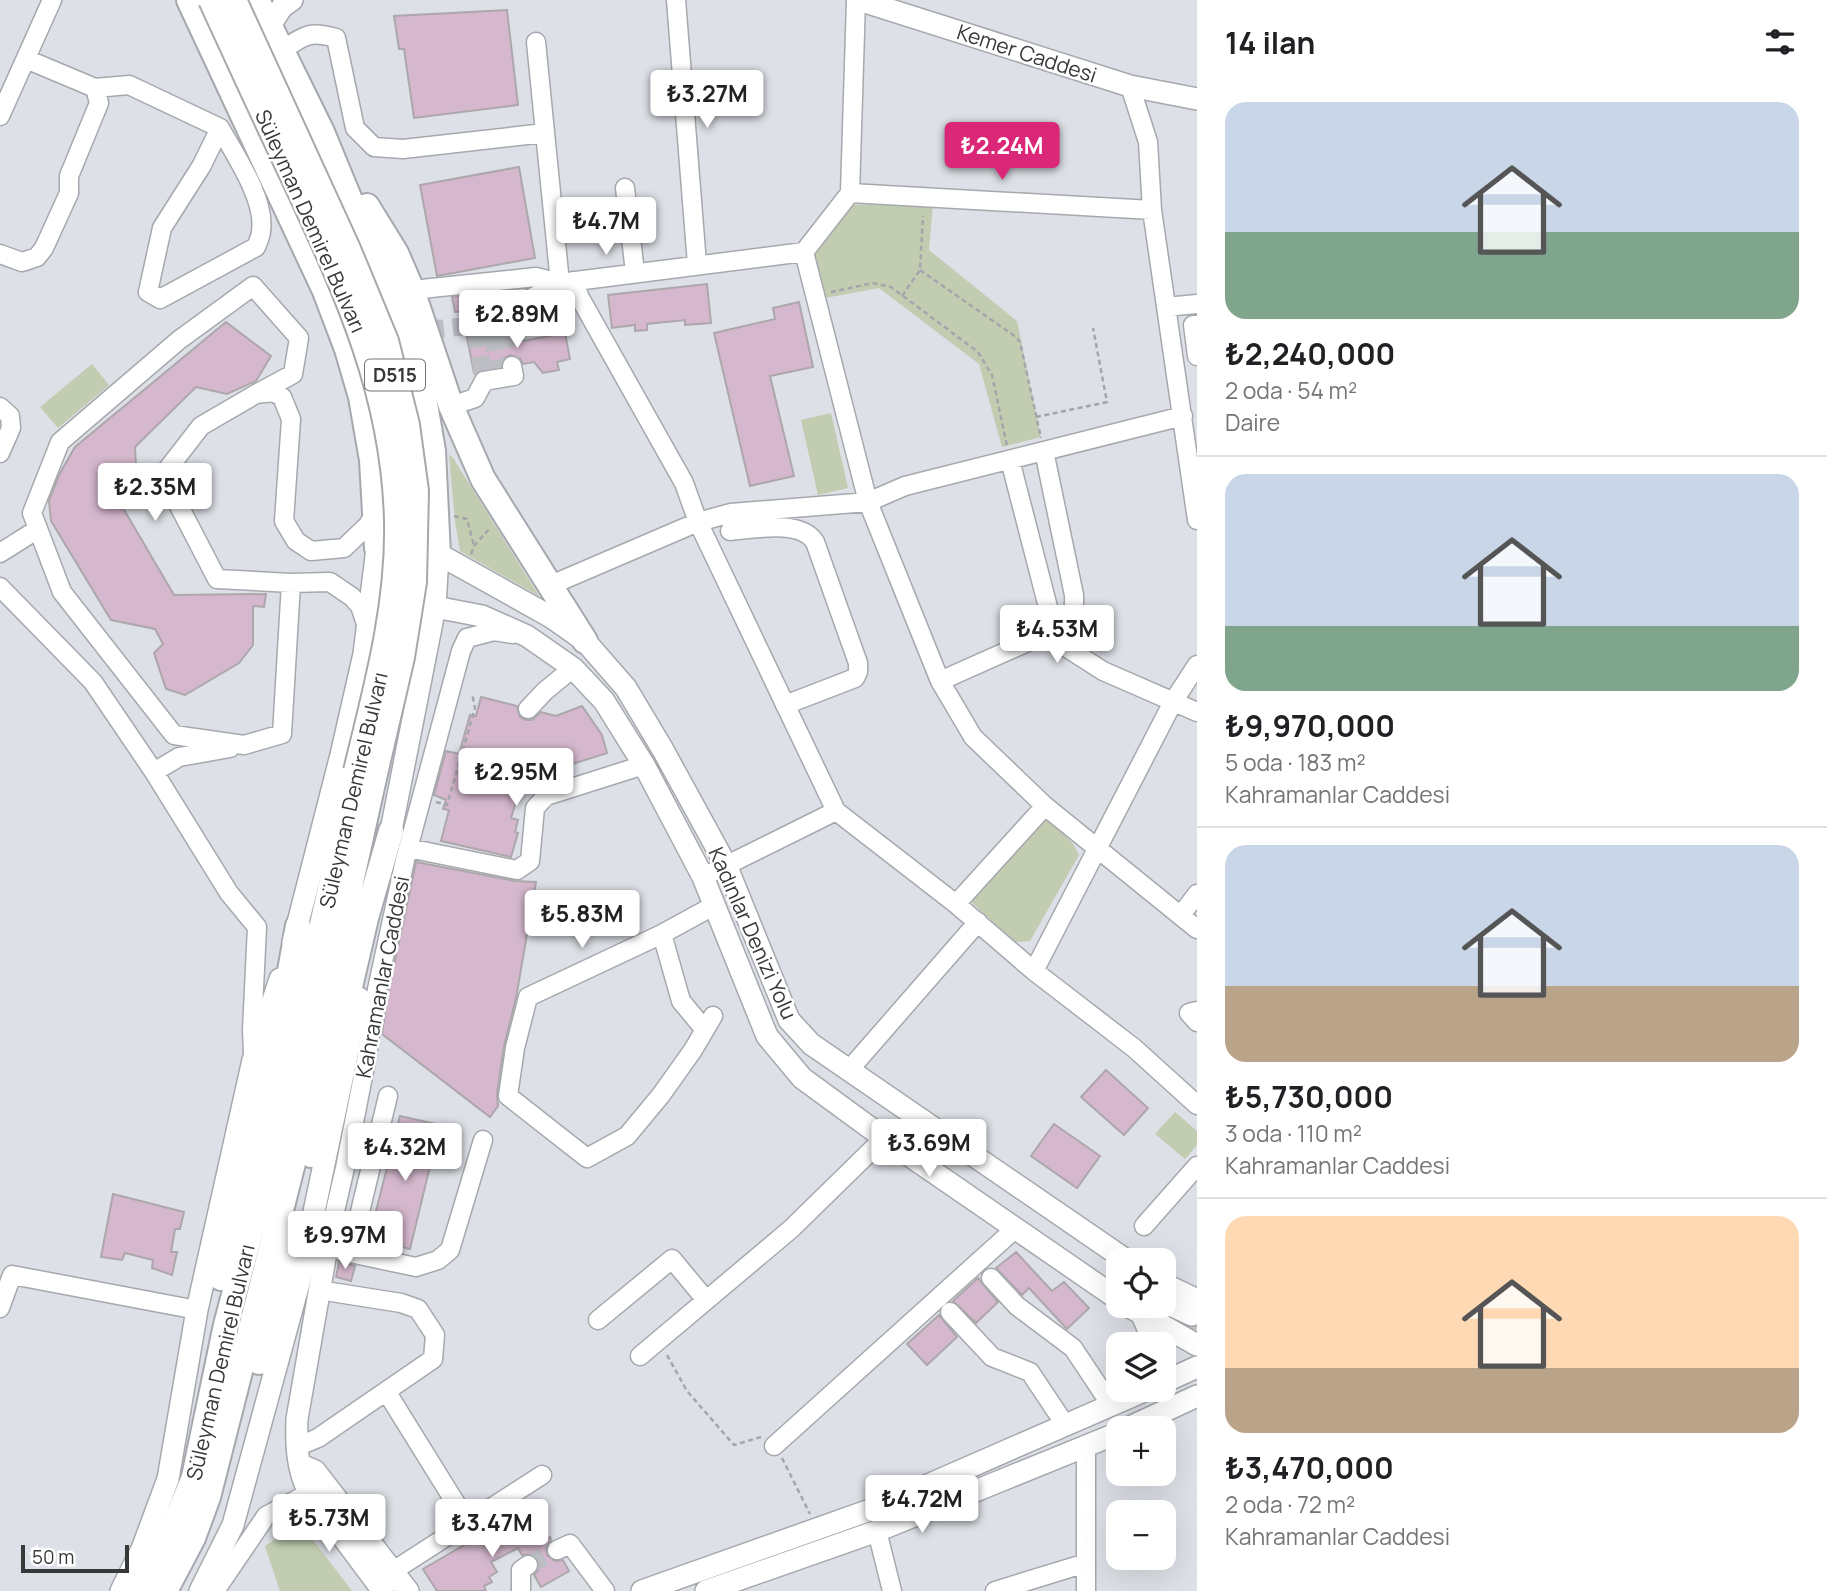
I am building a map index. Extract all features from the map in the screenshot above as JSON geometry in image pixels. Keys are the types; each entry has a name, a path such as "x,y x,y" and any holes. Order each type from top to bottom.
{"highway":[{"path":"189,0 325,291 347,349 360,397 372,460 377,549"},
{"name":"Süleyman Demirel Bulvarı","path":"211,0 330,256 364,342 380,394 390,452 397,521 394,584 365,775"},
{"name":"Süleyman Demirel Bulvarı","path":"154,1586 194,1477 226,1325 365,775 402,657 414,582 416,491 407,425 386,341 233,0"},
{"path":"257,0 322,132 408,341 422,386 433,451 438,555"},
{"path":"322,132 396,253 412,290 451,407 483,479 585,641"},
{"path":"372,460 387,474 408,476 419,472 433,451"},
{"path":"174,1591 203,1540 222,1488 252,1388 276,1303 366,918 399,839"},
{"path":"154,1586 184,1475 213,1312 277,1044 298,926"}],"main road":[{"path":"269,27 282,7 292,0"},
{"name":"Kemer Caddesi","path":"858,0 1130,86 1197,99"},
{"name":"Kadınlar Denizi Yolu","path":"377,549 389,543 409,542 421,545 551,617 585,641 625,688 663,750 726,865 789,1020 811,1044 1109,1248"},
{"path":"121,1591 142,1549 168,1479 197,1310 253,1060 298,926 364,654 377,549"},
{"path":"200,1591 233,1525 319,1239 399,839 403,770 435,607 438,555"},
{"name":"Kadınlar Denizi Yolu","path":"373,587 405,594 435,607 482,616 527,636 573,668 604,701 644,765 703,877 767,1036 802,1078 884,1138 1106,1291"},
{"path":"427,650 441,626 457,620 493,621"},
{"path":"789,1020 808,1049 872,1099 1037,1212 1106,1263"},
{"path":"767,1036 831,1086 1106,1276"},
{"path":"319,1239 319,1290 297,1419 301,1476 393,1571 408,1591"},
{"path":"1176,1299 1194,1321"},
{"path":"1176,1310 1194,1321"},
{"path":"1176,1317 1194,1321"},
{"path":"1176,1377 1197,1367"},
{"path":"1154,1416 1197,1396"},
{"path":"642,1591 873,1509 1117,1402"},
{"path":"706,1591 877,1531 1106,1438"},
{"path":"315,1490 383,1591"}],"street":[{"path":"0,116 52,0"},
{"path":"676,0 697,264"},
{"path":"493,326 522,303 567,282 804,251 850,193 858,0"},
{"path":"281,51 302,37 317,33 336,38 355,128 374,148 403,149 545,133"},
{"path":"536,42 545,133 567,282 580,298 684,483 698,522 836,811 1134,1048 1197,1105"},
{"path":"26,59 95,88 129,85 220,128 255,194 261,215 261,232 256,247 160,299 148,292 162,228 202,165 220,128"},
{"path":"1130,86 1148,142 1152,210 1197,520"},
{"path":"0,254 22,262 37,257 44,248 69,193 69,176 99,103 95,88"},
{"path":"625,188 635,272"},
{"path":"850,193 1152,210"},
{"path":"804,251 868,502 940,681 974,737 1045,806 1197,929"},
{"path":"412,290 536,277 567,282"},
{"path":"179,757 174,735 62,592 38,529 32,513 60,442 179,340 253,286 299,338 293,374 285,521 296,541 311,551 377,549"},
{"path":"1166,307 1197,304"},
{"path":"1197,325 1194,325 1197,356"},
{"path":"451,407 475,398 484,381 503,371"},
{"path":"293,374 201,426 163,475 217,579 330,582 373,587"},
{"path":"256,394 273,392 282,397 291,419"},
{"path":"0,407 10,416 11,428 0,453"},
{"path":"551,585 698,522 731,513 868,502 905,486 1183,416"},
{"path":"1044,451 1074,595 1075,613 1060,644"},
{"path":"1010,460 1050,615 1071,625"},
{"path":"344,548 368,525 376,511"},
{"path":"730,531 790,527 809,534 815,542 858,663 855,678 785,705"},
{"path":"0,553 38,529"},
{"path":"330,582 360,606 367,626 364,654"},
{"path":"154,772 179,757 244,746 282,734 291,583"},
{"path":"0,587 93,682 154,772 229,892 257,927 253,1060"},
{"name":"Kahramanlar Caddesi","path":"399,839 467,638 494,631 527,636"},
{"path":"940,681 1041,636 1050,637 1103,671 1197,712"},
{"path":"1034,971 1173,702 1197,666"},
{"path":"528,709 539,688 573,668"},
{"path":"174,735 244,746"},
{"path":"399,839 517,870 530,861 536,808 546,796 644,765"},
{"path":"956,904 1045,806"},
{"path":"703,877 836,811"},
{"path":"1181,915 1197,894"},
{"path":"662,934 681,1001 709,1023 661,1095 627,1136 587,1158 508,1097 515,1048 528,997 662,934 715,905"},
{"path":"849,1070 978,922"},
{"path":"1197,1011 1189,1013 1197,1022"},
{"path":"350,1253 388,1096"},
{"path":"640,1356 791,1229 884,1138"},
{"path":"319,1239 337,1250 416,1267 438,1260 450,1250 483,1140"},
{"path":"1144,1226 1197,1166"},
{"path":"774,1446 1016,1228"},
{"path":"598,1320 672,1259 706,1300"},
{"path":"0,1308 12,1275 197,1310"},
{"path":"991,1278 1017,1306 1073,1348 1111,1405"},
{"path":"299,1456 318,1438 433,1359 435,1335 418,1309 401,1303 319,1290"},
{"path":"950,1312 992,1357 1030,1372 1066,1426"},
{"path":"386,1391 468,1522"},
{"path":"1086,1446 1086,1591"},
{"path":"393,1571 542,1475"},
{"path":"215,1591 266,1516 315,1490"},
{"path":"877,1531 892,1591"},
{"path":"557,1550 570,1544 605,1591"},
{"path":"995,1591 1086,1563"},
{"path":"522,1591 521,1570 528,1565"}],"path":[{"path":"902,296 920,270 923,216"},
{"path":"920,270 1020,342 1044,451"},
{"path":"816,297 873,283 891,287 978,352 992,375 1010,460"},
{"path":"1036,417 1107,402 1093,328"},
{"path":"461,516 467,519 474,546"},
{"path":"470,559 474,546 495,523"},
{"path":"433,801 447,805 475,708 471,693"},
{"path":"660,1339 687,1391 734,1445 764,1436 774,1446 818,1530"}],"green space":[{"path":"933,203 929,250 1017,321 1041,437 1002,447 979,364 879,288 825,298 814,247 846,205"},
{"path":"92,364 109,385 58,428 40,407"},
{"path":"831,413 848,488 818,495 801,420"},
{"path":"449,455 453,458 539,596 460,551"},
{"path":"1038,821 1051,821 1073,844 1079,855 1030,941 1015,942 969,900"},
{"path":"1175,1112 1197,1131 1197,1145 1185,1159 1155,1134"},
{"path":"300,1523 352,1591 280,1591 265,1546"}],"building":[{"path":"507,10 518,105 414,118 404,49 399,49 394,16"},
{"path":"519,167 535,258 437,276 420,185"},
{"path":"707,284 711,323 685,325 685,320 647,324 647,330 635,331 635,325 612,328 608,295"},
{"path":"499,292 501,304 455,312 452,297"},
{"path":"799,302 813,367 770,376 794,476 750,486 714,333 775,319 773,308"},
{"path":"226,322 271,356 256,381 227,394 196,387 135,447 136,465 116,496 174,595 266,594 264,607 253,606 253,645 239,663 185,695 166,689 154,653 163,644 155,629 111,620 51,521 49,501 59,475 75,447"},
{"path":"521,328 523,341 565,333 570,359 557,362 559,370 543,373 534,362 523,364 520,358 510,355 504,358 501,367 474,373 467,337"},
{"path":"481,697 517,706 520,717 526,720 532,720 541,712 556,716 582,706 602,735 607,753 528,778 526,791 519,792 511,818 518,820 515,832 518,833 511,857 441,841 449,810 443,809 446,800 434,795 446,751 459,754 470,715 476,716"},
{"path":"416,862 515,881 536,882 516,998 504,1046 497,1094 498,1106 490,1117 382,1034"},
{"path":"1106,1070 1148,1108 1124,1135 1081,1097"},
{"path":"400,1116 440,1125 410,1249 369,1239"},
{"path":"1054,1124 1100,1156 1077,1188 1031,1156"},
{"path":"113,1194 184,1212 180,1229 175,1229 171,1252 177,1252 172,1275 152,1268 153,1260 125,1253 122,1260 101,1257"},
{"path":"1016,1252 1052,1291 1064,1282 1089,1308 1067,1329 1029,1288 1022,1295 996,1268"},
{"path":"339,1262 355,1266 351,1281 336,1277"},
{"path":"978,1278 998,1302 976,1323 953,1301"},
{"path":"939,1315 957,1337 927,1365 907,1344"},
{"path":"512,1517 537,1533 542,1542 550,1537 546,1548 547,1555 555,1561 563,1560 569,1571 541,1587 534,1575 539,1569 538,1559 532,1554 522,1555 518,1548 491,1562 497,1572 489,1577 492,1582 484,1586 486,1591 437,1591 423,1569"}],"tunnel":[{"path":"426,327 440,329 475,325 484,381"},
{"path":"506,330 512,366"},
{"path":"492,333 498,369"},
{"path":"1189,1325 1197,1328"},
{"path":"528,1565 557,1550"}]}
